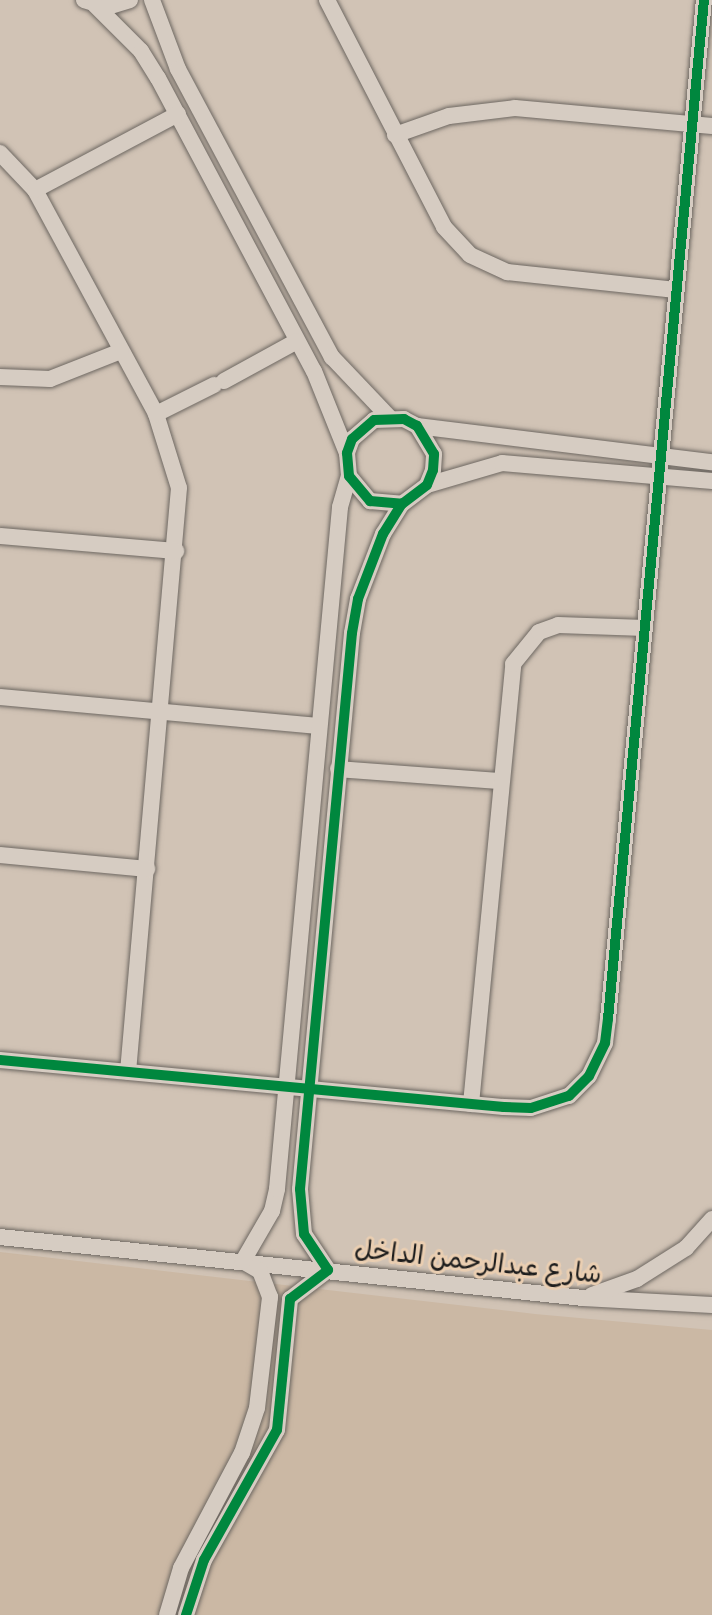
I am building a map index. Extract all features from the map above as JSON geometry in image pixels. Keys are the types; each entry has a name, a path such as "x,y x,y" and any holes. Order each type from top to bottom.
{"street":[{"path":"90,3 130,0"},
{"path":"152,0 178,69 332,357 389,417 417,426 712,462"},
{"path":"327,0 444,227 470,255 507,272 676,290"},
{"path":"0,1060 531,1108 569,1096 589,1076 605,1043 704,0"},
{"path":"90,3 141,51 178,114 297,341 347,453 349,476 340,507 272,1211 243,1261 260,1271 270,1297 253,1429 193,1541 167,1615"},
{"path":"395,135 449,116 515,108 712,126"},
{"path":"35,190 178,114"},
{"path":"0,153 35,190 156,414 179,488 176,551 128,1072"},
{"path":"156,414 297,341"},
{"path":"0,377 50,379 121,351"},
{"path":"347,453 362,427 389,417"},
{"path":"417,426 434,454 427,485"},
{"path":"186,1615 204,1560 277,1430 290,1299 328,1270 304,1234 299,1212 338,769 358,599 378,544 402,504 427,485 502,463 712,481"},
{"path":"349,476 370,501 402,504"},
{"path":"0,536 176,551"},
{"path":"471,1104 509,684 524,646 558,625 645,628"},
{"path":"0,697 319,726"},
{"path":"338,769 498,781"},
{"path":"0,855 147,869"},
{"path":"583,1298 637,1279 686,1248 712,1219"},
{"name":"شارع عبدالرحمن الداخل","path":"0,1237 583,1298 712,1305"}],"shaded area":[{"path":"0,1252 535,1314 712,1330 712,1615 0,1615"}],"cycle path":[{"path":"0,1060 531,1108 569,1096 589,1076 605,1043 608,1019 704,0"},
{"path":"186,1615 204,1560 277,1430 290,1299 328,1270 304,1234 300,1189 352,633 358,599 383,534 402,504 427,485 433,470 434,454 417,426 404,419 374,420 352,439 347,453 349,476 370,501 402,504"}]}
